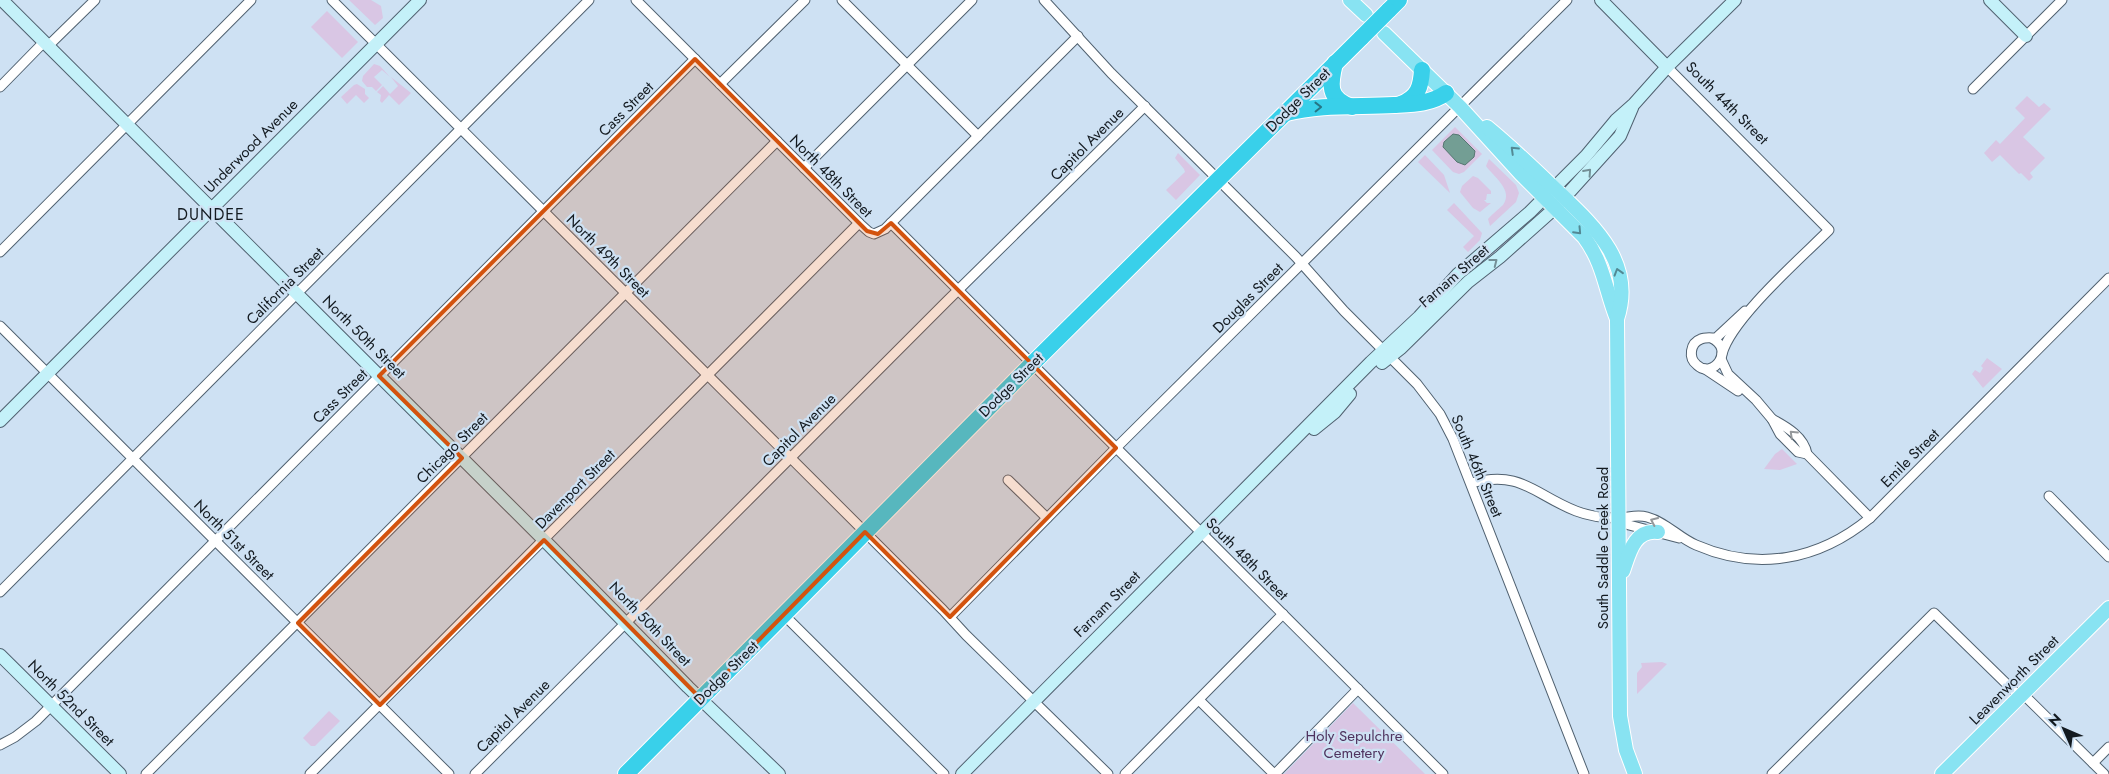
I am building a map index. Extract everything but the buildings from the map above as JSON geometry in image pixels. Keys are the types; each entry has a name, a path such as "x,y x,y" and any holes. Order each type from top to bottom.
{"highway":[{"name":"Dodge Street","path":"626,774 1032,364 1394,5"},
{"path":"1335,63 1331,81 1332,90 1341,103 1352,107"},
{"path":"1399,104 1410,99 1418,91 1422,70"},
{"path":"1286,113 1309,108 1352,107 1435,100 1446,93"}],"main road":[{"name":"North 50th Street","path":"2,0 701,699 779,774"},
{"name":"Underwood Avenue","path":"0,422 420,0"},
{"path":"1350,0 1366,15"},
{"name":"South 44th Street","path":"1601,0 1667,66"},
{"name":"Farnam Street","path":"962,774 1201,532 1276,458 1387,354 1458,274 1510,230 1586,156 1616,120 1634,104 1667,66 1735,0"},
{"path":"1990,0 2026,36"},
{"name":"South Saddle Creek Road","path":"1384,33 1460,107 1508,143 1549,193 1598,232 1613,257 1622,285 1622,305 1617,319 1621,732 1635,774"},
{"name":"Farnam Street","path":"1387,354 1401,348 1468,282 1500,257 1560,203 1620,136 1634,104"},
{"path":"1620,582 1630,550 1637,538 1648,532 1658,532"},
{"name":"Leavenworth Street","path":"1942,774 2109,608"},
{"name":"North 52nd Street","path":"0,655 120,774"}],"street":[{"path":"0,252 251,0"},
{"name":"North 49th Street","path":"332,0 1108,774"},
{"name":"California Street","path":"0,592 589,0"},
{"name":"North 48th Street","path":"637,0 859,224 869,232 876,234 891,223 1032,364"},
{"path":"720,84 805,0"},
{"path":"842,0 978,136"},
{"path":"804,168 972,0"},
{"name":"South 46th Street","path":"1044,0 1092,53 1302,264 1344,311 1430,398 1453,439 1584,774"},
{"name":"Douglas Street","path":"950,617 1116,448 1567,0"},
{"path":"1973,89 2062,0"},
{"path":"0,86 92,1"},
{"path":"891,223 1078,36"},
{"name":"Cass Street","path":"0,745 23,732 695,59"},
{"name":"South 44th Street","path":"1667,66 1829,230 1752,307"},
{"name":"Capitol Avenue","path":"475,774 958,290 1145,106"},
{"name":"Chicago Street","path":"146,774 777,142"},
{"name":"Davenport Street","path":"310,774 859,224"},
{"name":"Emile Street","path":"1471,483 1498,478 1513,480 1526,485 1555,503 1582,513 1618,518 1634,515 1650,518 1686,540 1713,552 1738,557 1782,558 1807,553 1844,537 1870,518 2109,278"},
{"path":"1752,307 1742,313 1716,338 1700,339 1696,342 1691,350 1691,356 1696,364 1741,394 1756,400"},
{"path":"1705,369 1715,367 1722,356 1728,339 1752,307"},
{"name":"North 51st Street","path":"0,326 449,774"},
{"path":"1711,338 1719,344 1723,366 1731,378 1756,400 1772,419 1780,434 1798,452 1807,454 1870,518"},
{"name":"South 48th Street","path":"1032,364 1443,774"},
{"path":"1008,480 1047,518"},
{"path":"2049,496 2109,557"},
{"name":"Emile Street","path":"1618,518 1629,525 1686,540"},
{"path":"1772,774 1934,613 2104,774"},
{"path":"1125,774 1283,614"},
{"path":"784,615 944,774"},
{"path":"1199,700 1275,774 1358,689"},
{"path":"2093,763 2109,747"}],"highlighted area":[{"path":"695,59 867,231 878,234 891,223 1116,448 950,617 865,532 701,699 544,540 380,705 298,623 462,458 379,376"}],"green space":[{"path":"349,0 371,0 381,6 383,18 375,25"},
{"path":"327,11 358,42 342,58 311,27"},
{"path":"374,64 380,66 390,77 382,70 374,77 382,85 376,91 372,87 367,87 362,81 363,76"},
{"path":"391,77 411,93 399,105 389,95 382,103 380,101 381,95 377,92 383,86 390,94 398,86"},
{"path":"357,84 365,89 365,94 369,98 364,103 356,95 347,104 341,97"},
{"path":"2027,96 2039,107 2044,103 2051,109 2023,137 2045,158 2030,173 2033,177 2029,181 2000,155 1992,162 1984,153 1996,140 2000,144 2025,118 2015,108"},
{"path":"1455,127 1482,154 1464,172 1459,174 1453,172 1432,150"},
{"path":"1178,153 1200,175 1176,200 1166,190 1185,172 1175,158"},
{"path":"1425,155 1444,175 1450,193 1418,162"},
{"path":"1489,159 1516,185 1519,193 1516,202 1490,226 1488,219 1503,205 1506,194 1501,184 1486,166"},
{"path":"1473,176 1478,178 1491,191 1491,194 1487,194 1486,200 1484,200 1487,203 1491,203 1480,212 1473,208 1460,192 1462,186"},
{"path":"1454,203 1482,233 1480,240 1468,252 1463,247 1474,236 1447,210"},
{"path":"1987,358 2002,369 1983,388 1972,374 1975,370 1980,373 1983,368 1981,366"},
{"path":"1782,449 1797,464 1780,470 1764,469 1775,454"},
{"path":"1662,662 1667,664 1637,694 1637,673 1642,667 1641,663"},
{"name":"Holy Sepulchre Cemetery","path":"1353,703 1425,774 1284,774"},
{"path":"329,711 340,721 315,746 311,746 303,738"}],"shaded area":[{"path":"1453,134 1459,135 1475,151 1474,157 1465,165 1457,162 1443,147 1444,142"}],"district":[{"name":"DUNDEE","path":"211,214"}]}
